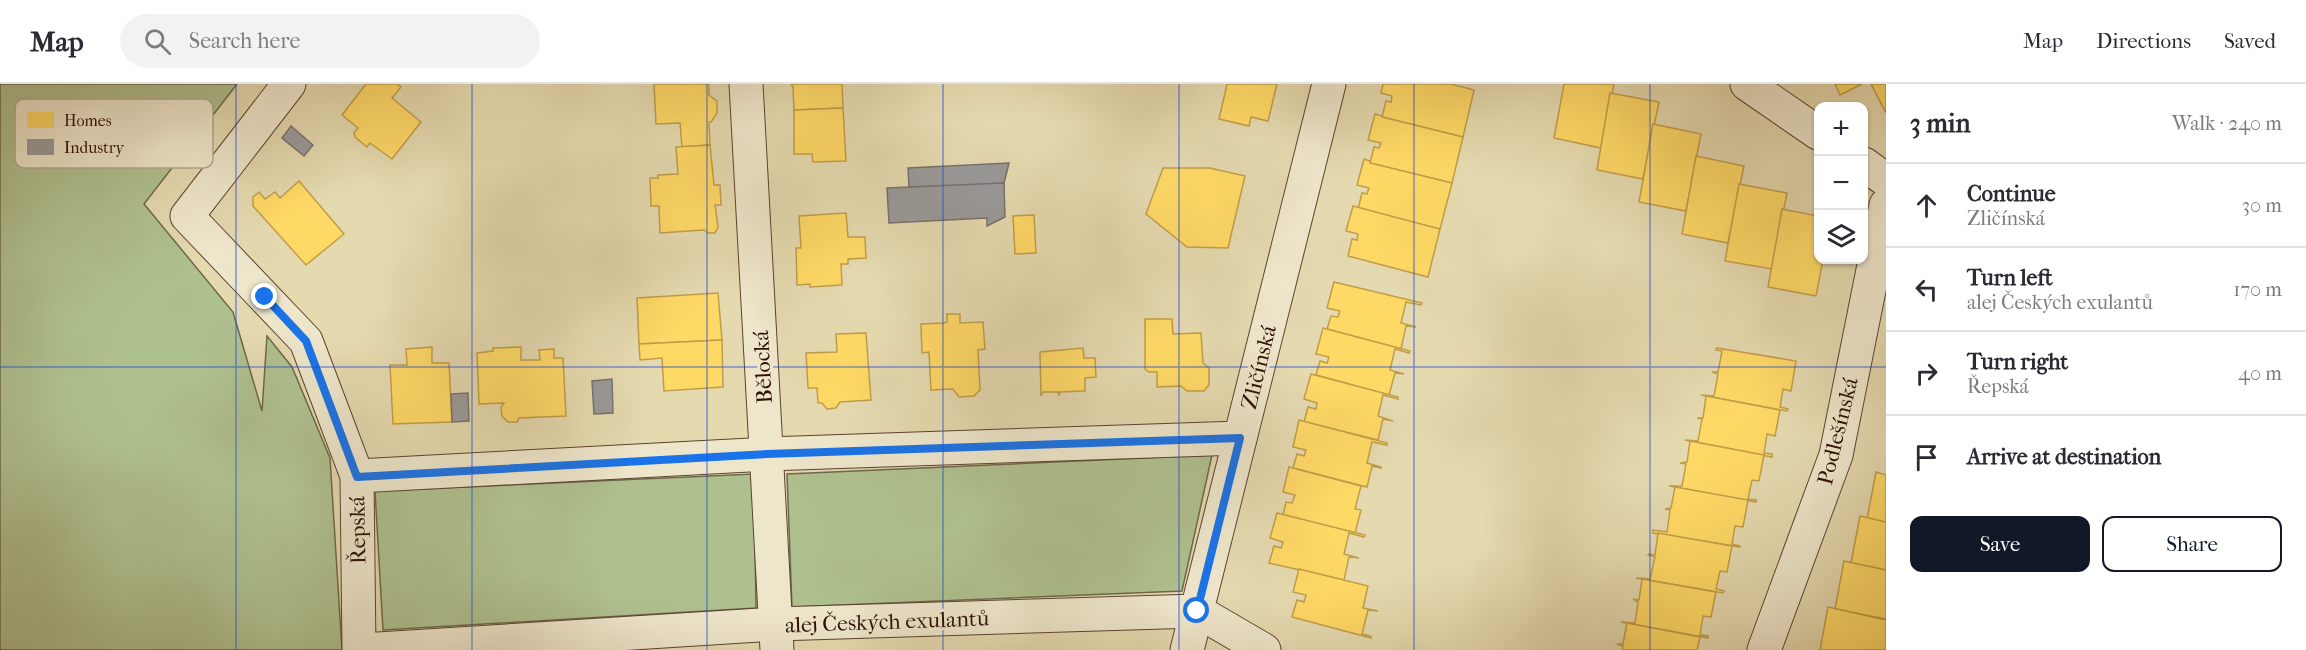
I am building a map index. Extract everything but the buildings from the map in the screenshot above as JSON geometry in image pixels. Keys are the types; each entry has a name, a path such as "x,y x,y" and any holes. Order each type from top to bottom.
{"street":[{"name":"Řepská","path":"289,84 187,216 306,341 357,477 361,650"},
{"name":"Bělocká","path":"746,84 777,637"},
{"name":"Zličínská","path":"1187,650 1329,84"},
{"path":"1747,84 1814,130"},
{"path":"1868,167 1886,180"},
{"name":"Podlešínská","path":"1764,650 1836,455 1886,205"},
{"path":"357,477 767,454 1240,438"},
{"path":"1197,611 1264,650"},
{"name":"alej Českých exulantů","path":"361,650 777,637 1197,611"}],"green space":[{"path":"0,84 237,84 213,115 213,99 15,99 15,168 172,168 144,204 233,312 262,411 267,336 292,367 330,458 342,650 0,650"},
{"path":"1212,455 1182,591 792,607 787,474"},
{"path":"754,474 756,608 383,630 375,491"}],"route":[{"path":"265,297 306,341 357,477 767,454 1240,438 1197,611"}]}
